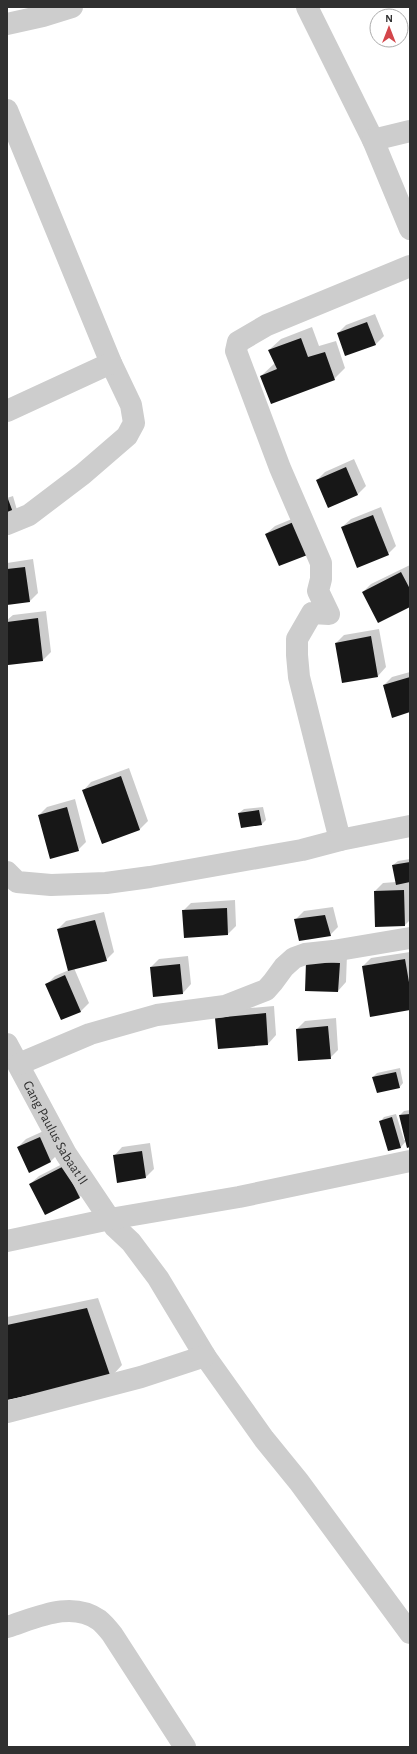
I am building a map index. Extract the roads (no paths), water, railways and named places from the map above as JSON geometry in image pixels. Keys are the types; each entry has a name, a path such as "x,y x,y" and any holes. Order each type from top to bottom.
{"street":[{"path":"7,24 43,16 72,7"},
{"path":"307,7 373,140 410,229"},
{"path":"7,110 111,363 131,405 134,423 132,430 83,474 29,515 7,524"},
{"path":"373,140 410,131"},
{"path":"340,840 298,677 296,654 297,639 312,613 329,614 318,590 321,579 321,564 280,468 236,351 238,342 267,325 410,266"},
{"path":"7,411 111,363"},
{"path":"7,872 17,882 51,885 106,883 150,877 302,850 340,840 410,826"},
{"path":"19,1064 90,1034 157,1015 225,1006 266,990 284,967 294,958 305,954 334,952 410,938"},
{"name":"Gang Paulus Sabaat II","path":"7,1044 66,1154 115,1228 131,1242 158,1278 205,1356 264,1439 299,1482 410,1633"},
{"path":"7,1240 110,1219 239,1197 410,1161"},
{"path":"7,1412 141,1377 205,1356"},
{"path":"7,1627 49,1613 61,1611 76,1611 99,1620 112,1634 186,1747"}]}
